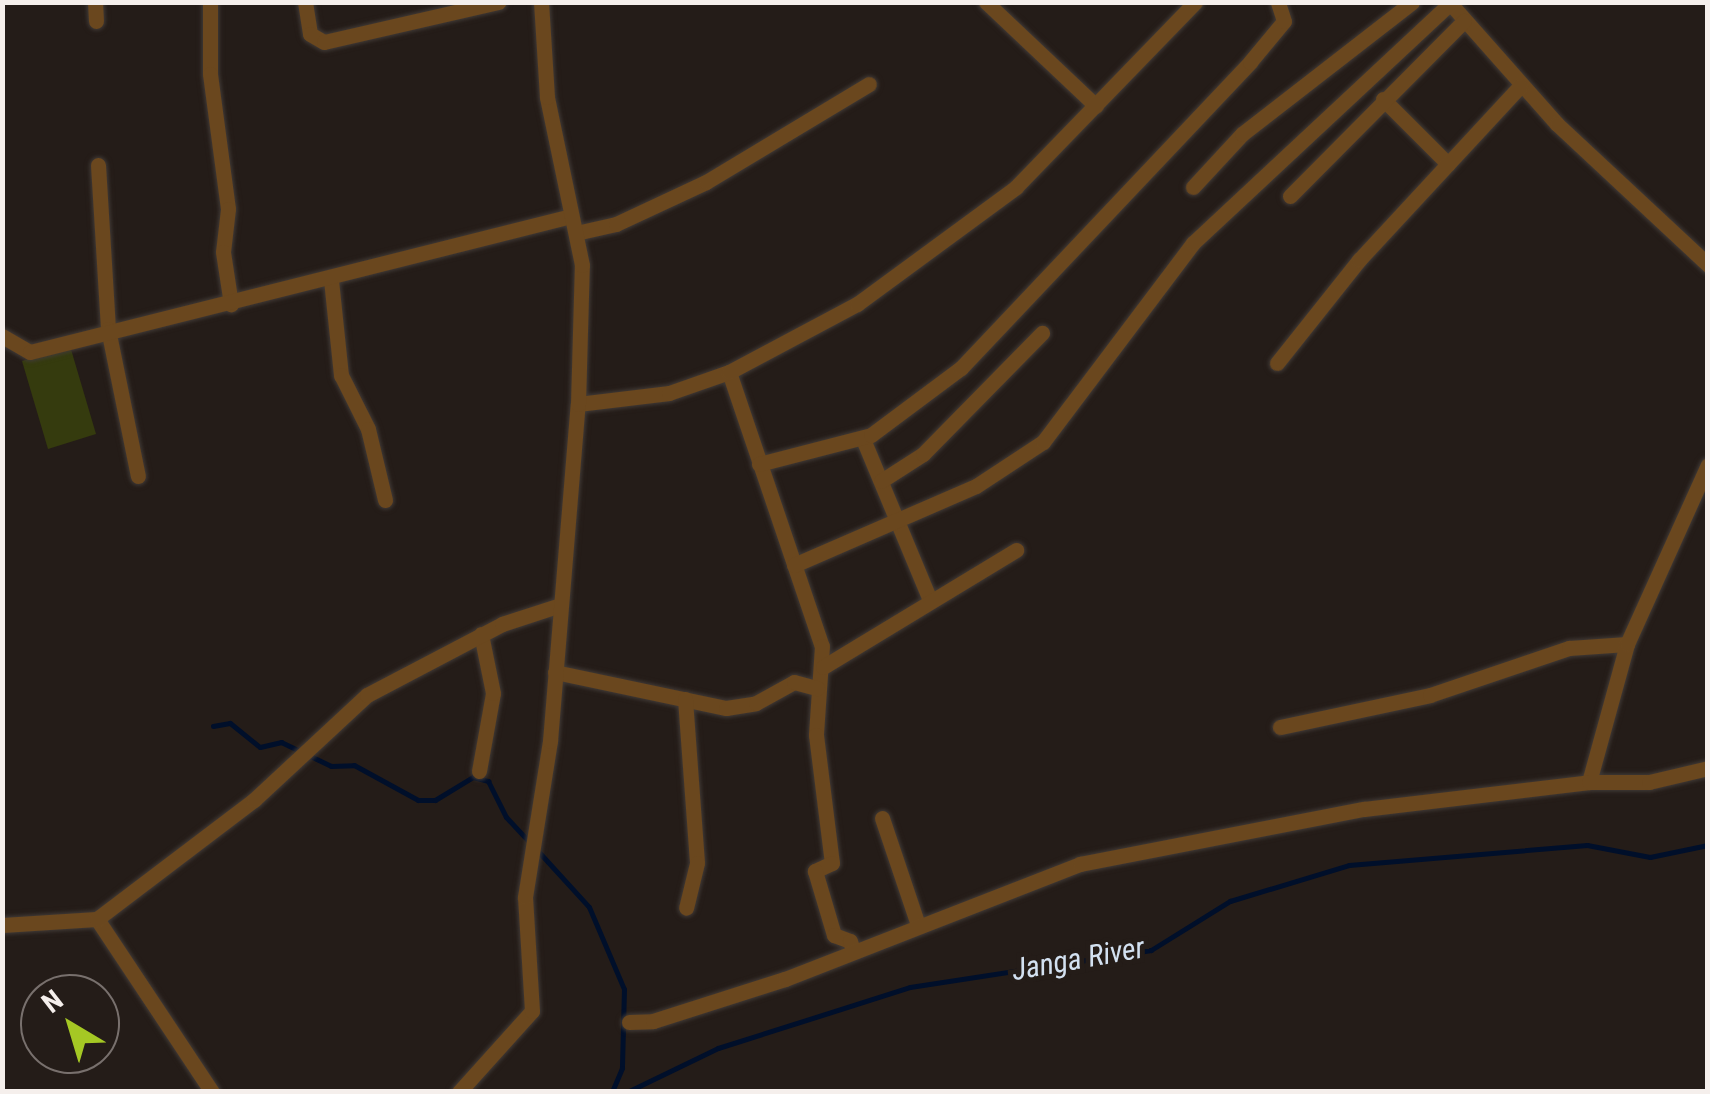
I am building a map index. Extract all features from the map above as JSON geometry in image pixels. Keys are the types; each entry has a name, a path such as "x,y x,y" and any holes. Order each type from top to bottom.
{"street":[{"path":"95,2 96,21"},
{"path":"210,2 210,74 225,162 222,252 231,304"},
{"path":"305,2 310,34 324,42 498,2"},
{"path":"459,1092 532,1012 530,846 556,672 578,404 585,303 576,233 547,97 541,2"},
{"path":"986,2 1096,106"},
{"path":"578,404 669,393 728,372 794,341 930,254 1016,186 1195,2"},
{"path":"759,464 863,439 960,368 1063,266 1284,21 1278,2"},
{"path":"1193,187 1242,134 1412,2"},
{"path":"794,565 895,524 1001,472 1053,433 1208,226 1450,3 1520,86 1708,265"},
{"path":"1290,196 1464,21"},
{"path":"576,233 616,224 706,182 869,84"},
{"path":"1278,363 1359,260 1520,86"},
{"path":"1383,99 1448,164"},
{"path":"98,165 108,329 138,476"},
{"path":"2,336 30,352 108,329 331,280 571,216"},
{"path":"331,280 340,375 368,429 385,500"},
{"path":"881,480 923,454 1042,333"},
{"path":"728,372 794,565 823,667 818,688 832,863 815,871 834,935 850,941 853,950"},
{"path":"863,439 895,524 930,600"},
{"path":"1589,782 1628,644 1708,465"},
{"path":"823,667 1016,550"},
{"path":"2,925 97,919 292,764 308,743 403,671 481,634 560,606"},
{"path":"479,771 492,692 481,634"},
{"path":"1280,727 1430,694 1569,648 1628,644"},
{"path":"556,672 744,707 794,682 818,688"},
{"path":"685,699 697,863 686,908"},
{"path":"629,1022 785,979 1080,864 1364,809 1589,782 1649,782 1708,768"},
{"path":"882,818 918,925"},
{"path":"97,919 212,1092"}],"green space":[{"path":"70,346 96,434 48,449 22,361"}],"waterway":[{"path":"213,726 230,723 260,747 281,742 331,766 354,765 418,800 435,800 473,777 488,781 506,817 529,842"},
{"name":"Janga River","path":"627,1092 718,1048 910,987 1151,950 1230,901 1349,865 1587,845 1650,857 1708,845"},
{"path":"537,850 589,907 624,989 622,1068 612,1092"}]}
